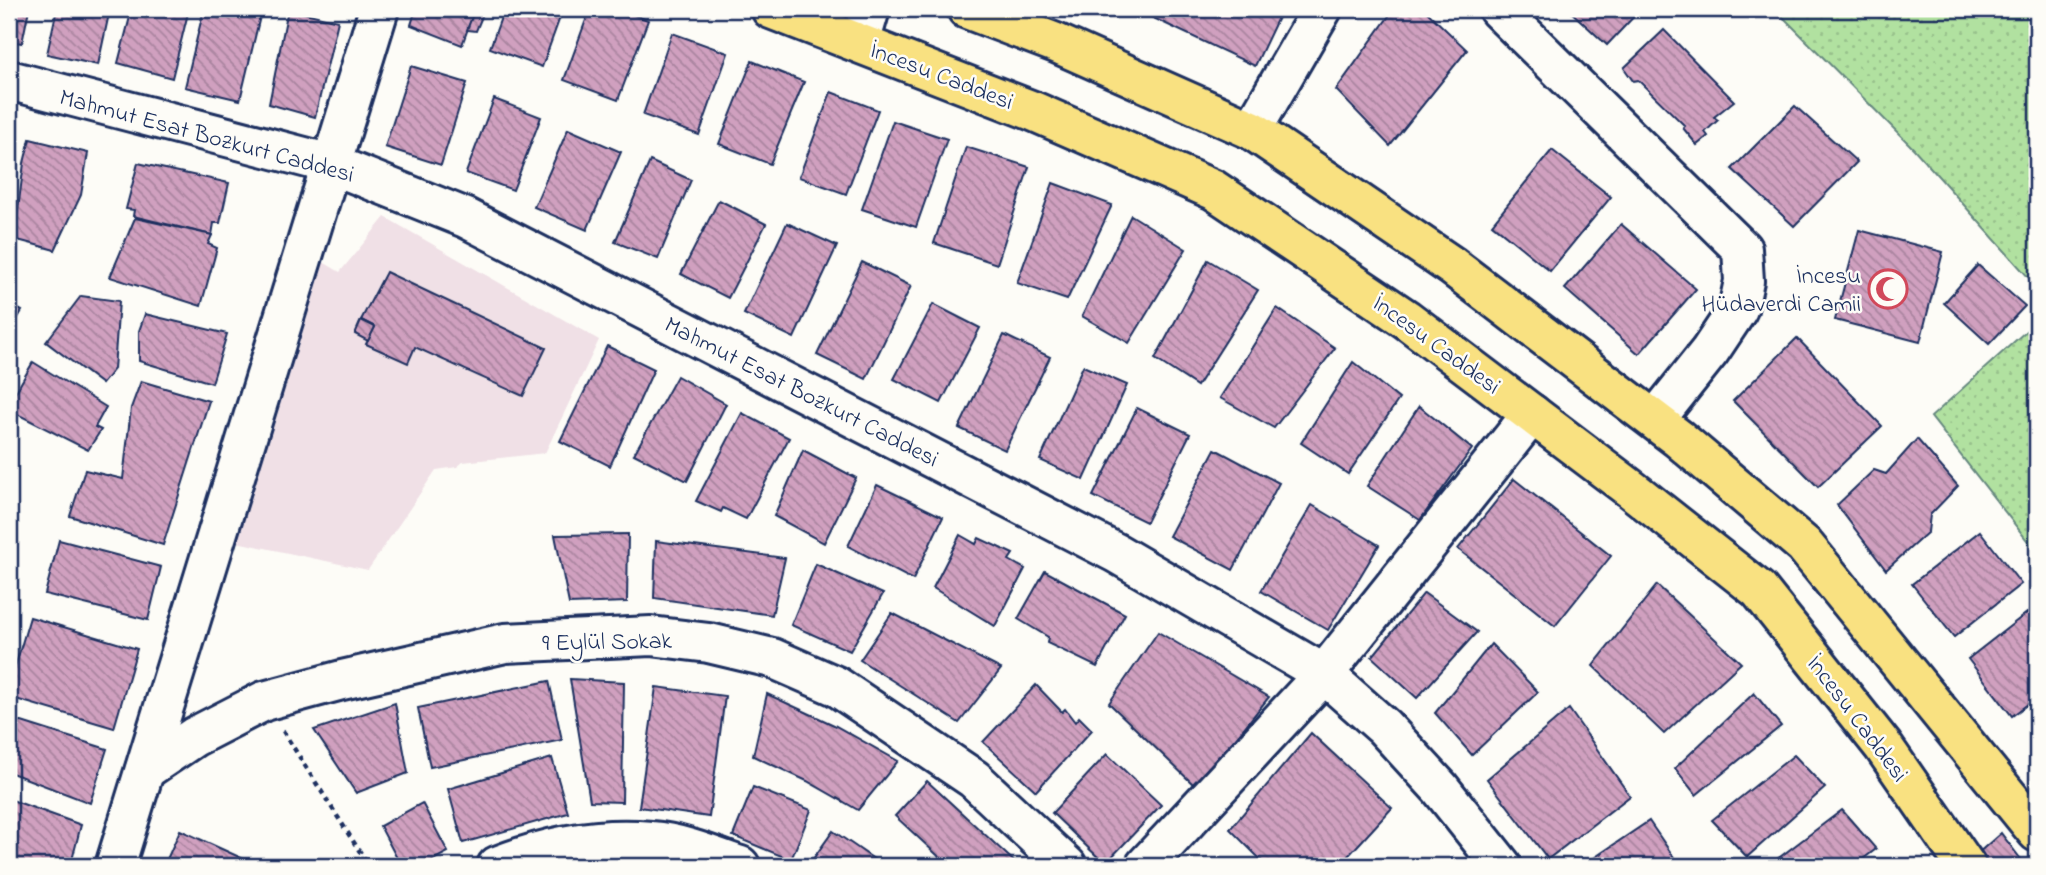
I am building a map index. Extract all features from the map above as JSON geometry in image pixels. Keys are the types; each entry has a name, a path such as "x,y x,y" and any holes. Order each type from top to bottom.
{"main road":[{"name":"İncesu Caddesi","path":"771,9 865,26 1033,111 1214,190 1406,319 1759,590 1883,746 1966,866"},
{"path":"967,9 1056,43 1252,130 1452,266 1655,420 1804,545 2037,832"}],"street":[{"path":"115,866 379,9"},
{"path":"1252,130 1322,9"},
{"path":"1498,9 1742,249 1744,281 1738,309 1710,351 1655,420"},
{"name":"Mahmut Esat Bozkurt Caddesi","path":"9,80 331,164 466,218 1116,553 1324,674 1384,727 1440,788 1502,866"},
{"path":"1145,866 1324,674 1532,414"},
{"name":"9 Eylül Sokak","path":"145,770 194,737 264,701 342,680 505,643 651,636 709,643 772,658 836,686 974,779 1067,866"},
{"path":"496,866 567,843 610,840 653,841 740,866"}],"path":[{"path":"264,701 369,866"}],"shaded area":[{"path":"385,217 599,340 545,453 463,462 457,467 436,470 368,570 227,540 308,286 323,262 340,272"}],"green space":[{"path":"1775,9 2037,9 2037,287 1914,149"},
{"path":"2037,321 2037,553 1931,417"}],"building":[{"path":"9,9 29,9 22,43 9,41"},
{"path":"57,9 110,9 98,65 47,54"},
{"path":"132,9 189,9 172,78 118,63"},
{"path":"204,9 245,9 261,12 240,100 185,87"},
{"path":"288,9 338,21 315,117 269,104"},
{"path":"416,9 475,9 462,45 411,25"},
{"path":"475,9 485,9 476,31 467,30"},
{"path":"504,9 563,9 542,67 490,48"},
{"path":"590,9 617,9 648,20 618,100 564,80"},
{"path":"1150,9 1282,9 1255,66 1147,15"},
{"path":"1394,9 1424,9 1467,50 1390,146 1336,90"},
{"path":"1568,9 1641,9 1607,45"},
{"path":"1664,30 1734,101 1714,117 1718,120 1705,132 1708,136 1697,145 1683,128 1685,126 1638,80 1633,81 1624,68"},
{"path":"672,33 728,53 699,135 643,115"},
{"path":"752,61 804,82 770,164 719,144"},
{"path":"411,66 467,83 441,165 385,147"},
{"path":"831,92 878,110 846,194 799,177"},
{"path":"494,99 541,117 513,190 466,173"},
{"path":"1795,106 1857,162 1794,226 1732,169"},
{"path":"893,121 947,139 916,227 862,209"},
{"path":"568,129 621,152 587,230 534,207"},
{"path":"30,139 88,153 81,195 55,250 14,239 24,163"},
{"path":"966,147 1029,167 997,264 934,243"},
{"path":"1552,150 1611,197 1550,271 1492,224"},
{"path":"650,161 691,180 658,259 615,242"},
{"path":"138,163 229,183 220,223 214,223 212,235 133,216 134,210 126,209"},
{"path":"1053,183 1112,205 1067,300 1017,283"},
{"path":"719,200 766,224 728,298 681,274"},
{"path":"1131,215 1186,249 1129,343 1082,316"},
{"path":"135,218 212,235 208,244 217,248 201,306 110,277"},
{"path":"787,223 837,246 794,338 744,314"},
{"path":"1621,224 1696,289 1639,354 1565,289"},
{"name":"İncesu Hüdaverdi Camii","path":"1859,230 1943,252 1920,342 1835,320"},
{"path":"1208,260 1258,290 1197,386 1155,359"},
{"path":"862,262 911,286 866,379 817,355"},
{"path":"1978,265 2025,306 1989,344 1944,303"},
{"path":"386,272 546,348 523,396 415,347 408,363 366,344 375,327 361,320"},
{"path":"81,296 119,301 114,369 102,384 46,342"},
{"path":"9,304 22,311 9,333"},
{"path":"933,304 980,328 941,403 894,379"},
{"path":"1277,308 1335,348 1274,428 1220,398"},
{"path":"145,314 227,334 212,383 139,361 139,331"},
{"path":"361,320 375,327 368,341 355,334"},
{"path":"1004,335 1050,357 1005,450 959,428"},
{"path":"1797,338 1882,426 1818,487 1733,401"},
{"path":"607,346 654,369 610,466 560,441"},
{"path":"33,362 106,407 95,427 101,430 88,450 9,410 9,404"},
{"path":"1353,362 1399,399 1348,474 1301,443"},
{"path":"1083,366 1127,385 1084,480 1040,460"},
{"path":"677,376 726,404 687,481 634,454"},
{"path":"141,381 209,401 163,545 70,516 85,470 123,479 131,408"},
{"path":"1419,406 1472,449 1420,520 1367,486"},
{"path":"1137,408 1190,434 1146,522 1093,496"},
{"path":"742,413 789,438 746,519 723,508 721,512 696,501"},
{"path":"1917,439 1958,486 1930,515 1928,532 1886,570 1837,505 1874,470 1886,474"},
{"path":"1215,449 1279,483 1233,570 1169,536"},
{"path":"803,450 856,478 824,543 774,516"},
{"path":"1514,479 1611,556 1555,626 1458,549"},
{"path":"877,485 943,517 913,580 848,546"},
{"path":"1312,505 1379,545 1328,630 1261,591"},
{"path":"1980,531 2021,584 1954,637 1912,584"},
{"path":"628,534 627,602 569,604 555,535"},
{"path":"960,535 976,544 979,538 1013,554 1009,560 1025,569 995,626 933,588"},
{"path":"59,540 161,567 148,620 45,594"},
{"path":"656,541 785,558 772,615 654,598"},
{"path":"816,564 883,594 850,651 791,625"},
{"path":"1045,571 1125,614 1097,667 1047,643 1048,637 1018,619"},
{"path":"1657,585 1741,663 1664,734 1593,666"},
{"path":"1424,593 1477,632 1417,698 1372,657"},
{"path":"2037,605 2037,697 2012,716 1968,659"},
{"path":"892,613 1001,669 959,723 860,660"},
{"path":"30,617 137,649 114,728 9,697 9,687"},
{"path":"1158,632 1269,697 1196,787 1109,703"},
{"path":"1491,644 1538,692 1472,755 1435,713"},
{"path":"570,679 624,682 622,802 590,801"},
{"path":"549,681 562,740 430,767 418,708"},
{"path":"1036,685 1062,712 1065,709 1075,722 1079,717 1092,730 1036,791 983,742"},
{"path":"656,687 725,696 709,817 639,807"},
{"path":"1754,693 1781,726 1696,795 1675,768"},
{"path":"767,694 834,725 898,761 858,810 807,781 753,756"},
{"path":"395,703 408,773 356,793 314,730"},
{"path":"1569,709 1630,796 1548,859 1487,779"},
{"path":"9,718 107,749 90,803 9,772"},
{"path":"2037,725 2037,745 2029,731"},
{"path":"1311,733 1392,808 1339,866 1267,866 1230,829"},
{"path":"1107,754 1161,805 1105,864 1052,813"},
{"path":"1794,755 1825,788 1747,857 1712,820"},
{"path":"552,758 568,813 463,843 448,789"},
{"path":"927,781 1019,866 949,866 895,816"},
{"path":"753,787 811,810 791,860 733,836"},
{"path":"9,799 81,825 71,864 64,862 62,866 27,866 9,861"},
{"path":"422,803 448,852 422,866 401,866 380,826"},
{"path":"1842,810 1876,849 1854,866 1768,866"},
{"path":"1649,821 1680,866 1582,866"},
{"path":"180,830 248,861 245,866 164,866"},
{"path":"833,831 884,866 808,866"},
{"path":"2001,833 2026,866 1986,866 1977,854"},
{"path":"9,861 27,866 9,866"}],"place":[{"name":"İncesu Hüdaverdi Camii","path":"1888,289"}]}
